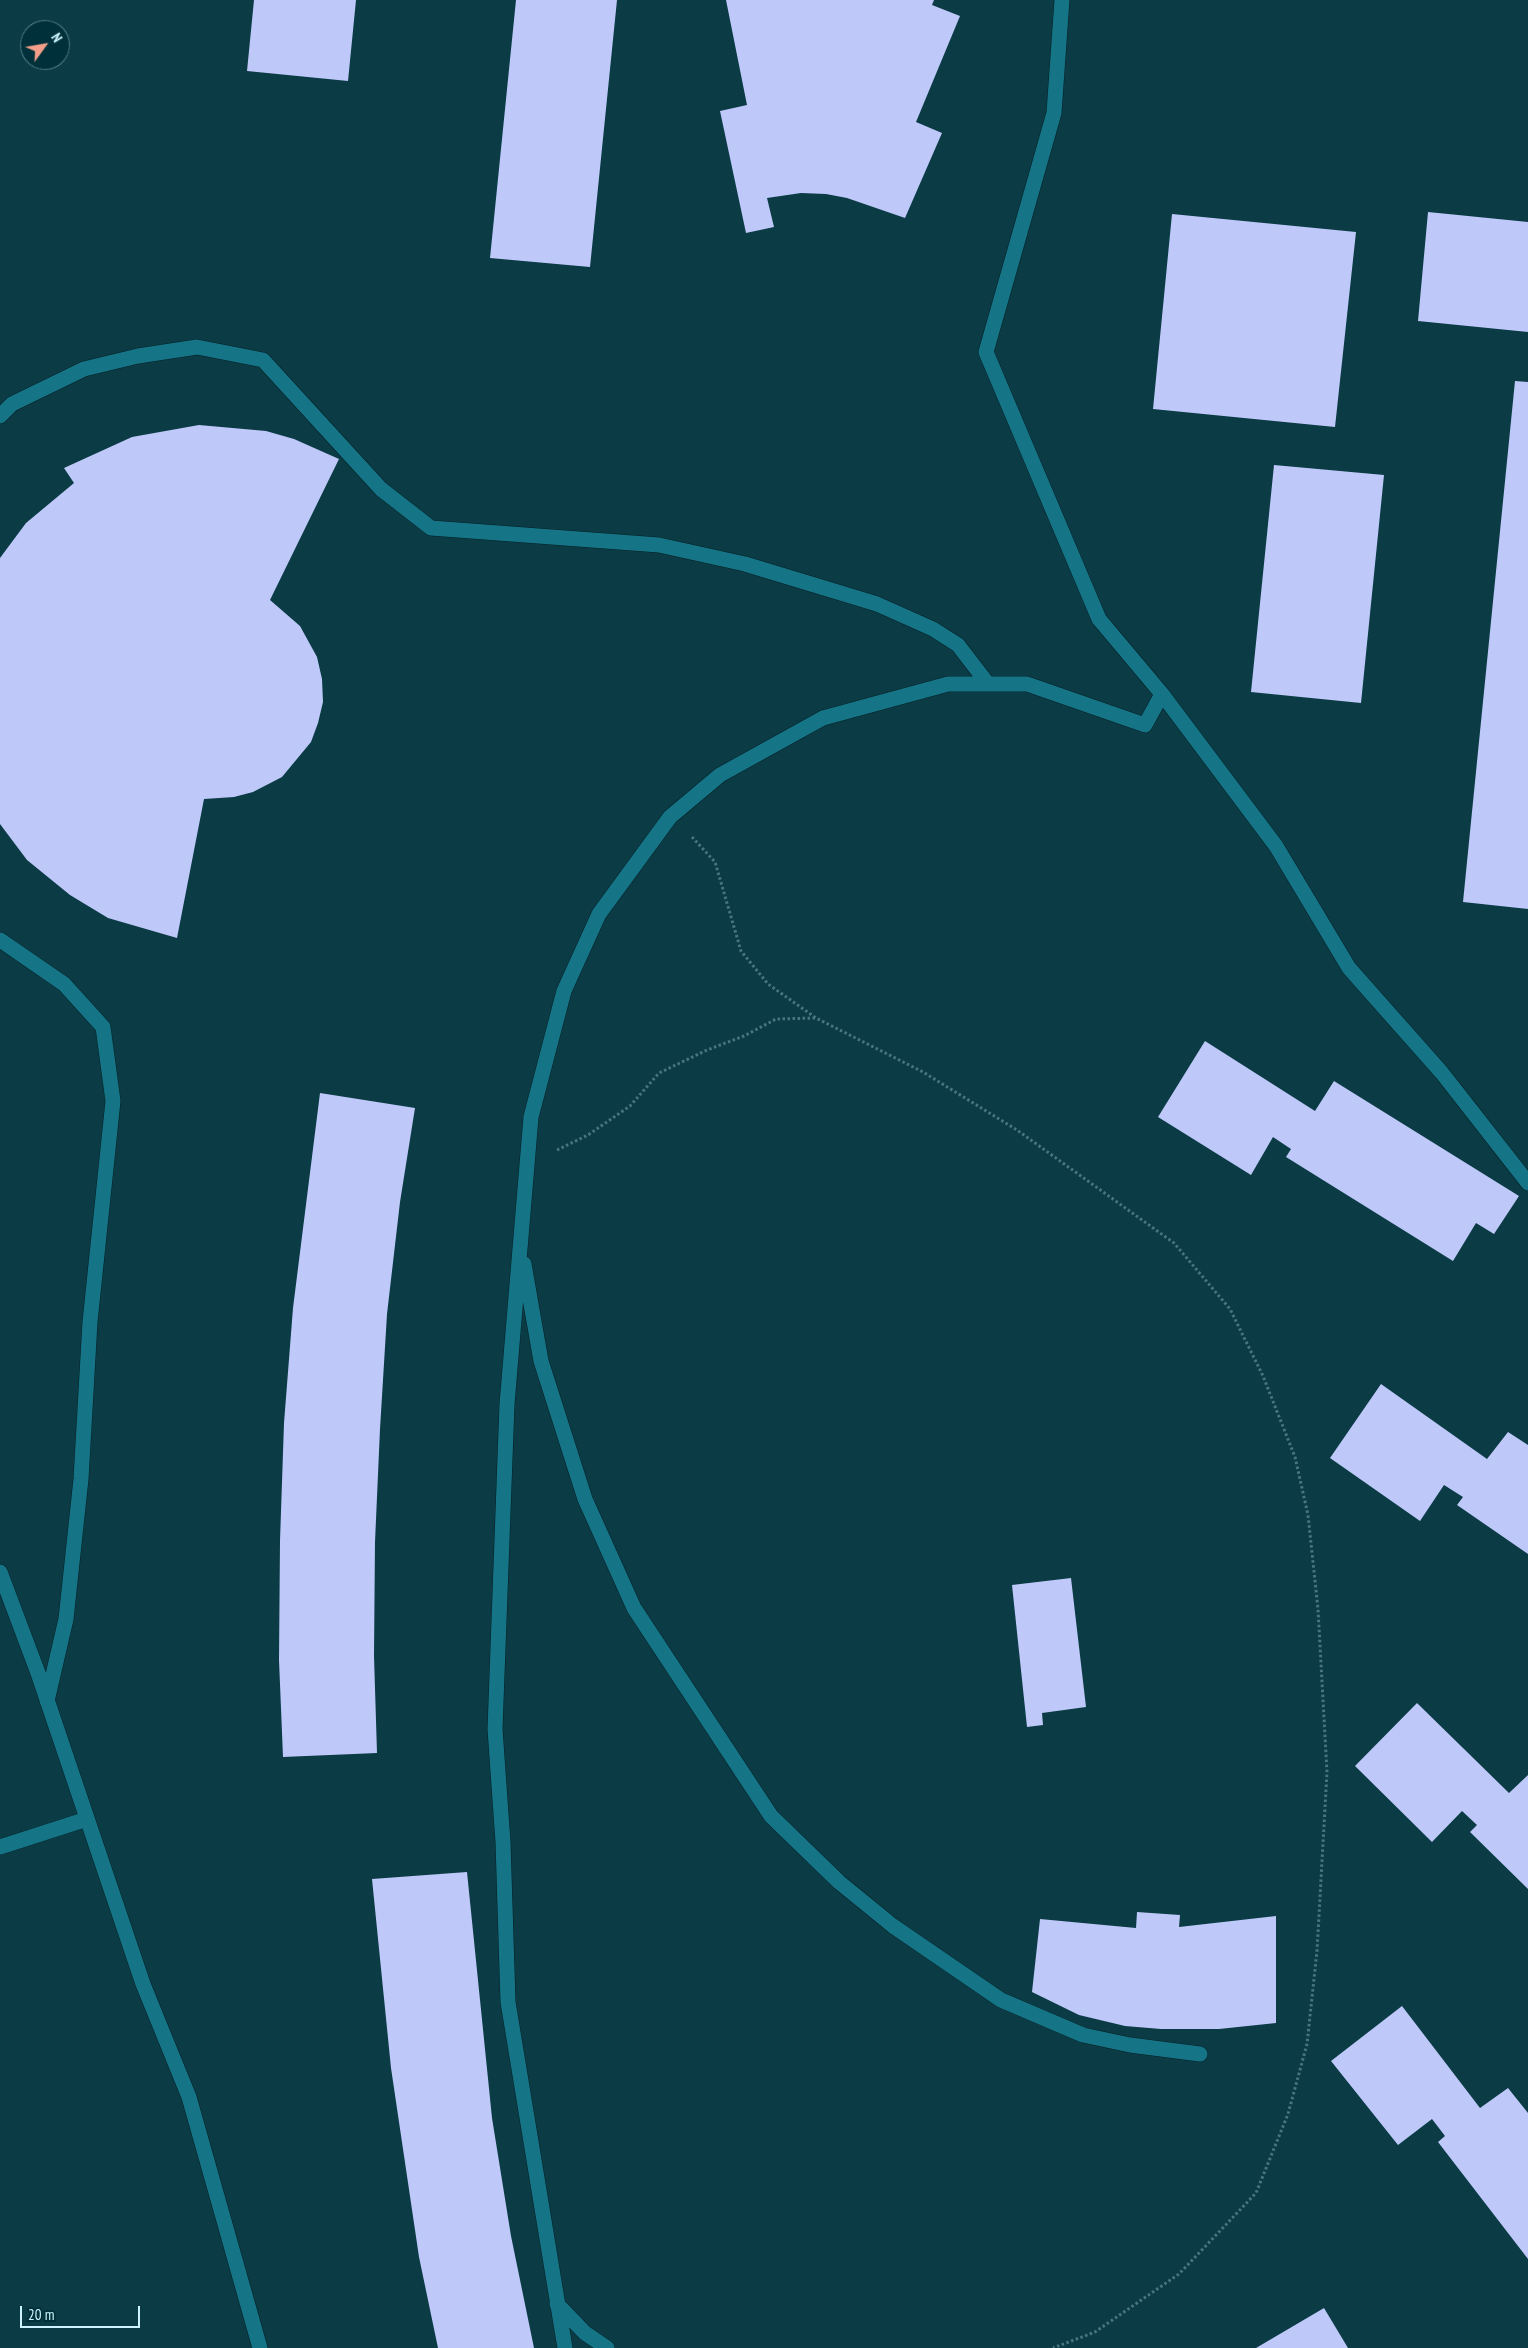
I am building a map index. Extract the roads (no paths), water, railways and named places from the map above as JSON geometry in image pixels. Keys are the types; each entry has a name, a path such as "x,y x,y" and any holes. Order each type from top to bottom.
{"street":[{"path":"1062,0 1054,113 986,352 1099,619 1162,694 1276,846 1349,968 1442,1073 1528,1183"},
{"path":"0,416 12,404 84,369 138,356 197,347 263,360 381,489 431,528 651,544 745,564 877,604 933,629 958,645 988,684"},
{"path":"566,2348 557,2304 508,2002 503,1842 495,1728 507,1404 528,1148 531,1117 564,991 599,914 670,817 720,775 823,718 948,684 1027,684 1145,724 1162,694"},
{"path":"0,940 64,984 103,1027 113,1102 90,1322 81,1479 66,1619 48,1701"},
{"path":"521,1242 542,1361 585,1499 634,1608 771,1816 839,1882 893,1926 1001,2000 1083,2035 1130,2045 1200,2054"},
{"path":"0,1572 48,1701 143,1984 189,2097 260,2348"},
{"path":"0,1847 87,1819"},
{"path":"557,2304 585,2333 607,2348"}]}
